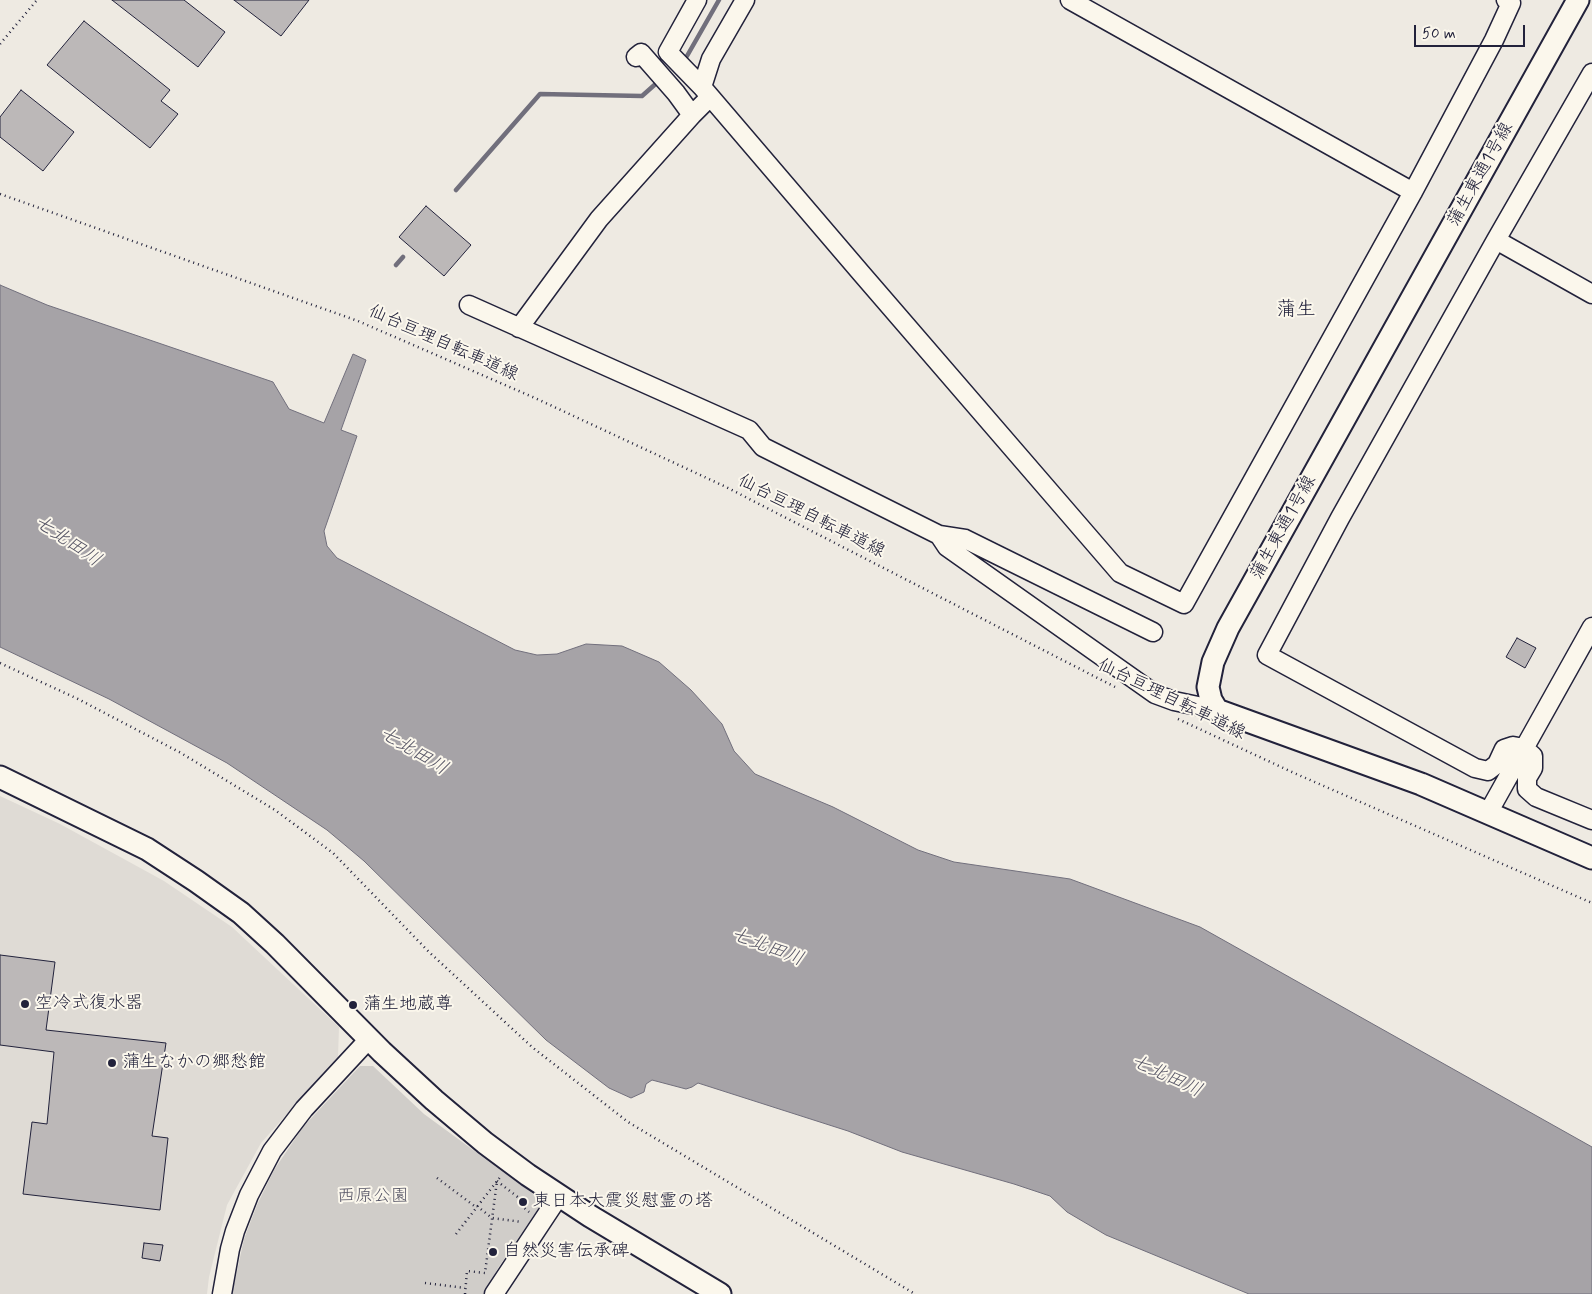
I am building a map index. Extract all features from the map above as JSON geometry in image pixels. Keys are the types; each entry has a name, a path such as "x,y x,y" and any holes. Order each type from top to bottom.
{"street":[{"path":"697,0 668,52 700,98 1120,573 1184,604 1413,192 1494,40 1511,3 1506,0"},
{"path":"520,328 599,219 700,98 711,59 745,0"},
{"path":"1070,0 1413,192"},
{"name":"蒲生東通1号線","path":"1217,710 1210,700 1208,687 1213,662 1228,628 1578,0"},
{"path":"643,60 676,93 700,98"},
{"path":"1592,73 1340,518 1267,655 1475,768 1488,771 1497,764 1504,749 1513,746 1524,748 1533,756 1533,768 1527,778 1527,789 1536,797 1592,820"},
{"path":"1496,240 1592,294"},
{"path":"469,305 749,430 763,446 939,535 965,539 1153,632"},
{"path":"939,535 947,547 1155,694 1174,702 1217,710 1421,784 1592,858"},
{"path":"1488,813 1592,627"},
{"path":"0,777 147,849 241,913 369,1039 434,1100 485,1143 590,1216 720,1294"},
{"path":"222,1294 235,1231 249,1196 272,1151 304,1109 369,1039"},
{"path":"494,1294 559,1196"}],"path":[{"path":"0,44 37,0"},
{"name":"仙台亘理自転車道線","path":"0,194 358,321 535,398 726,487 1120,690"},
{"path":"0,663 78,699 181,753 275,810 333,853 429,952 532,1047 628,1122 780,1215 915,1294"},
{"name":"仙台亘理自転車道線","path":"1172,716 1294,773 1592,903"},
{"path":"456,1234 501,1176"},
{"path":"437,1178 492,1218 523,1222 530,1213 521,1206 519,1198 497,1181"},
{"path":"465,1294 467,1271 485,1273 497,1181"},
{"path":"426,1283 465,1288"}],"shaded area":[{"path":"0,796 60,824 164,881 232,927 339,1027 338,1057 261,1143 227,1205 209,1277 207,1294 0,1294"}],"green space":[{"name":"西原公園","path":"360,1066 373,1066 424,1114 536,1196 538,1209 498,1268 484,1294 232,1294 244,1239 257,1205 274,1170 303,1127"}],"water":[{"name":"七北田川","path":"0,285 47,305 273,382 289,409 324,423 353,354 366,360 341,430 357,436 324,531 327,546 337,558 515,650 537,655 557,654 586,644 622,646 659,662 691,690 722,724 734,751 755,774 833,807 918,850 954,862 1070,879 1200,927 1592,1147 1592,1294 1249,1294 1106,1235 1067,1212 1050,1196 1014,1184 902,1152 848,1131 698,1083 686,1089 652,1080 646,1084 644,1092 631,1098 609,1088 546,1040 364,861 327,830 227,763 109,699 0,647"}],"building":[{"path":"112,0 184,0 225,32 198,67"},
{"path":"234,0 309,0 281,36"},
{"path":"84,21 170,90 161,101 178,114 150,148 47,65"},
{"path":"21,90 74,132 43,171 0,137 0,117"},
{"path":"426,206 471,245 444,276 399,237"},
{"path":"1517,638 1536,648 1525,668 1506,657"},
{"path":"0,955 55,962 46,1030 166,1043 152,1136 168,1138 160,1210 23,1194 32,1122 47,1124 54,1052 0,1045"},
{"path":"144,1243 163,1245 160,1261 142,1258"}],"waterway":[{"path":"681,61 687,56 719,0"},
{"path":"456,190 540,94 642,96 660,80"},
{"path":"396,265 403,257"}],"place":[{"name":"空冷式復水器","path":"25,1004"},
{"name":"蒲生地蔵尊","path":"353,1005"},
{"name":"蒲生なかの郷愁館","path":"112,1063"},
{"name":"東日本大震災慰霊の塔","path":"523,1202"},
{"name":"自然災害伝承碑","path":"493,1252"}],"district":[{"name":"蒲生","path":"1296,311"}]}
